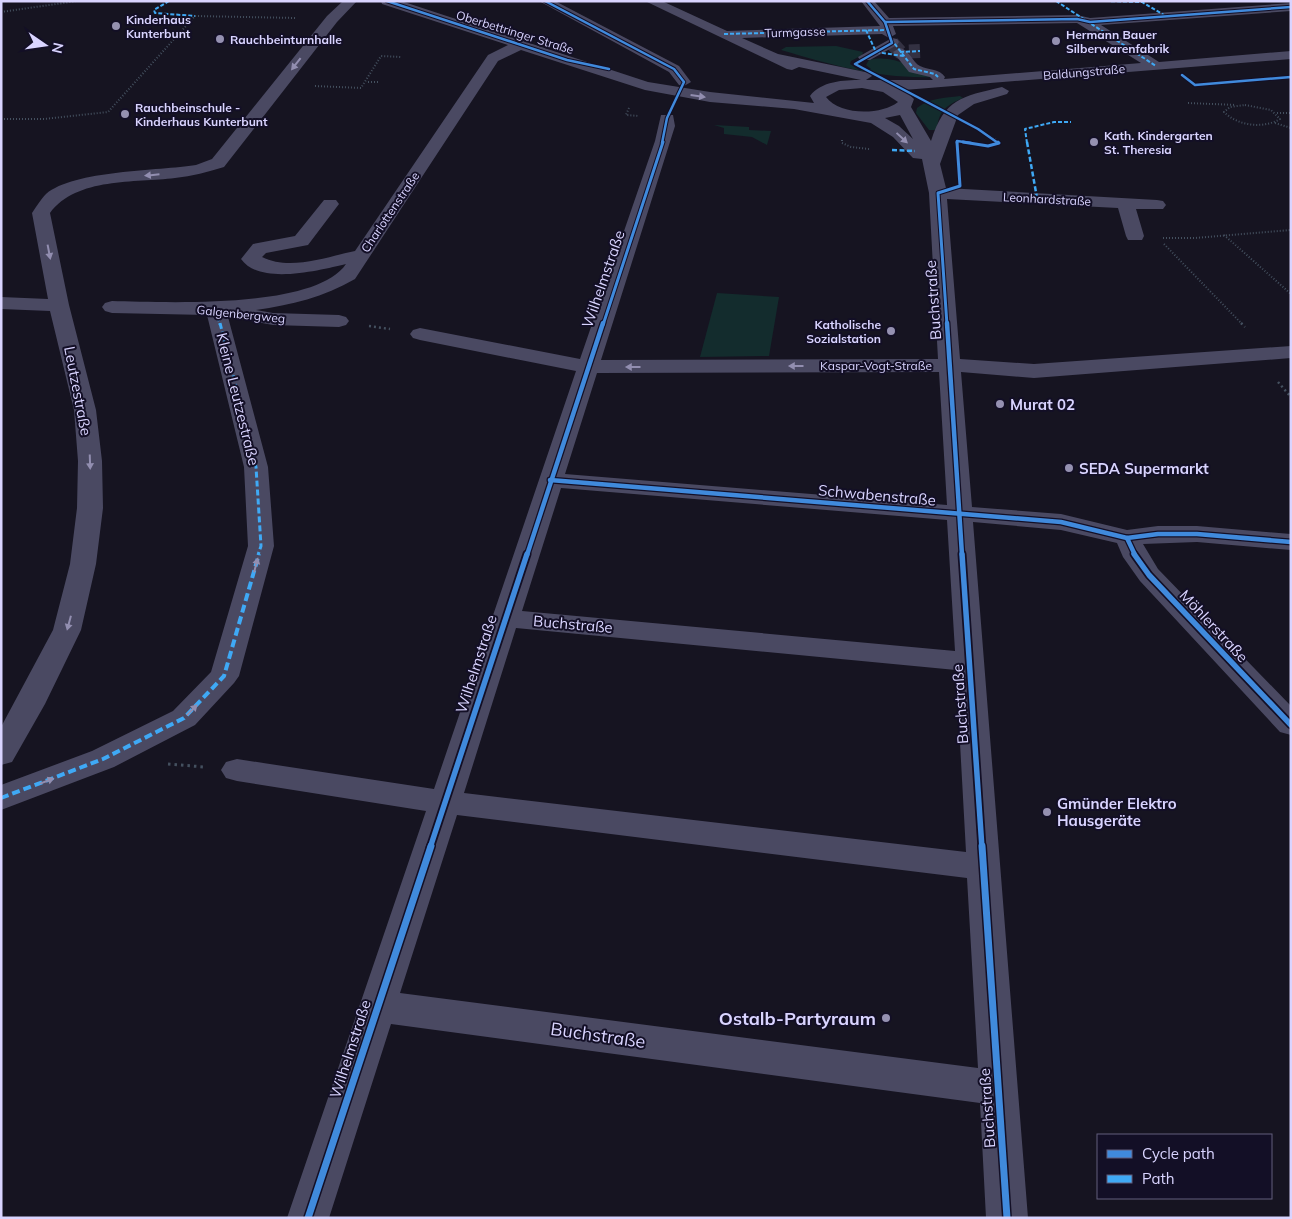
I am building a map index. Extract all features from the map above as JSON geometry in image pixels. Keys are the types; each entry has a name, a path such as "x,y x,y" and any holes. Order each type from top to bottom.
{"street":[{"path":"281,84 332,19 351,1"},
{"name":"Oberbettringer Straße","path":"387,1 645,86 679,93 733,100 794,104 862,115"},
{"path":"545,1 674,69 684,82"},
{"path":"651,1 824,82 825,90 818,96 819,101 836,111"},
{"path":"867,1 914,69 935,74 938,77"},
{"path":"1056,1 1156,66"},
{"path":"866,30 870,54 893,39 1083,20 1090,22 1291,7"},
{"name":"Turmgasse","path":"724,34 866,30 893,39"},
{"name":"Charlottenstraße","path":"216,309 316,291 333,285 348,275 493,58 518,45"},
{"name":"Baldungstraße","path":"862,115 887,113 926,97 1002,84 1156,66 1291,55"},
{"path":"776,58 790,70 793,75 792,80"},
{"path":"776,58 862,76 894,80 1002,84"},
{"path":"776,58 842,80 870,85 902,95 904,105"},
{"name":"Oberbettringer Straße","path":"567,60 684,82 751,90 795,93 870,85"},
{"name":"Baldungstraße","path":"870,85 1002,84 1291,66"},
{"name":"Leutzestraße","path":"1,754 30,704 67,630 83,564 90,508 89,452 85,410 59,305 41,212 45,203 75,187 95,182 200,170 218,163 281,84"},
{"path":"935,176 946,117 963,102 1002,84"},
{"path":"751,90 774,88"},
{"name":"Buchstraße","path":"904,105 925,144 935,176 950,365 1007,1218"},
{"path":"862,115 891,128 935,176"},
{"name":"Wilhelmstraße","path":"308,1218 667,126 667,118"},
{"name":"Leonhardstraße","path":"935,176 1125,203 1156,205"},
{"path":"1125,203 1135,236"},
{"path":"330,204 301,240 260,248 252,259 262,266 280,268 303,267 362,255"},
{"path":"1,303 59,305"},
{"name":"Galgenbergweg","path":"112,307 216,309 272,319 339,321"},
{"name":"Kleine Leutzestraße","path":"1,798 103,759 184,718 224,676 261,546 256,467 216,309"},
{"path":"420,334 587,367"},
{"name":"Kaspar-Vogt-Straße","path":"587,367 950,365 1034,371 1272,354"},
{"name":"Schwabenstraße","path":"550,480 1061,522 1127,538 1158,534 1197,534 1291,542"},
{"name":"Möhlerstraße","path":"1127,538 1136,557 1149,575 1291,725"},
{"name":"Buchstraße","path":"504,618 969,662"},
{"path":"237,770 444,802 983,867"},
{"name":"Buchstraße","path":"377,1006 998,1088"}],"path":[{"path":"1,12 76,1"},
{"path":"1,118 44,119 108,112 195,16 332,19"},
{"path":"281,84 361,88 368,82 381,56 401,57"},
{"path":"368,82 380,82"},
{"path":"1188,103 1229,103 1237,106"},
{"path":"1291,113 1277,113 1255,106 1237,106 1226,109 1225,115 1245,123 1274,123 1291,128"},
{"path":"1274,123 1280,119 1277,113"},
{"path":"968,142 984,146 998,144 998,141 978,129"},
{"path":"1272,354 1162,243 1136,241 1135,236 1181,239 1291,230"},
{"path":"1224,234 1291,294"},
{"path":"339,321 420,334"}],"green space":[{"path":"836,46 863,52 862,55 851,61 850,64 859,70 871,69 866,65 869,60 886,59 910,66 933,77 894,76 856,70 781,50 786,47"},
{"path":"960,96 963,98 952,103 941,114 937,130 929,130 916,113 917,108 927,102"},
{"path":"714,125 749,127 749,130 771,131 767,145 752,137 724,134 724,128"},
{"path":"717,293 779,297 769,356 700,357"}],"tunnel":[{"path":"892,43 900,52 920,51"}],"marked path":[{"path":"169,1 154,10 155,13 195,16"},
{"path":"1056,1 1156,66"},
{"path":"1105,1 1142,2 1164,15"},
{"path":"866,30 876,52"},
{"path":"724,34 887,30"},
{"path":"891,39 914,69 935,74 938,77"},
{"path":"900,52 920,51"},
{"path":"876,52 903,56"},
{"path":"1037,198 1025,129 1054,122 1071,122"},
{"path":"892,150 915,151"},
{"path":"1,798 103,759 184,718 224,676 261,546 256,467 216,309"}],"cycle path":[{"path":"387,1 567,60 609,69"},
{"path":"308,1218 663,141 667,118 684,82 674,69 545,1"},
{"path":"867,1 885,22 892,43 857,61 855,64 978,129 999,143 988,146 957,141 960,186 938,193 1007,1218"},
{"path":"885,22 1077,19 1090,22 1291,7"},
{"path":"1182,75 1195,85 1291,77"},
{"path":"550,480 1061,522 1127,538 1158,534 1197,534 1291,542"},
{"path":"1127,538 1136,557 1149,575 1291,725"}],"place":[{"name":"Kinderhaus Kunterbunt","path":"116,26"},
{"name":"Rauchbeinturnhalle","path":"220,39"},
{"name":"Hermann Bauer Silberwarenfabrik","path":"1056,41"},
{"name":"Rauchbeinschule - Kinderhaus Kunterbunt","path":"125,114"},
{"name":"Kath. Kindergarten St. Theresia","path":"1094,142"},
{"name":"Katholische Sozialstation","path":"891,331"},
{"name":"Murat 02","path":"1000,404"},
{"name":"SEDA Supermarkt","path":"1069,468"},
{"name":"Gmünder Elektro Hausgeräte","path":"1047,812"},
{"name":"Ostalb-Partyraum","path":"886,1018"}]}
